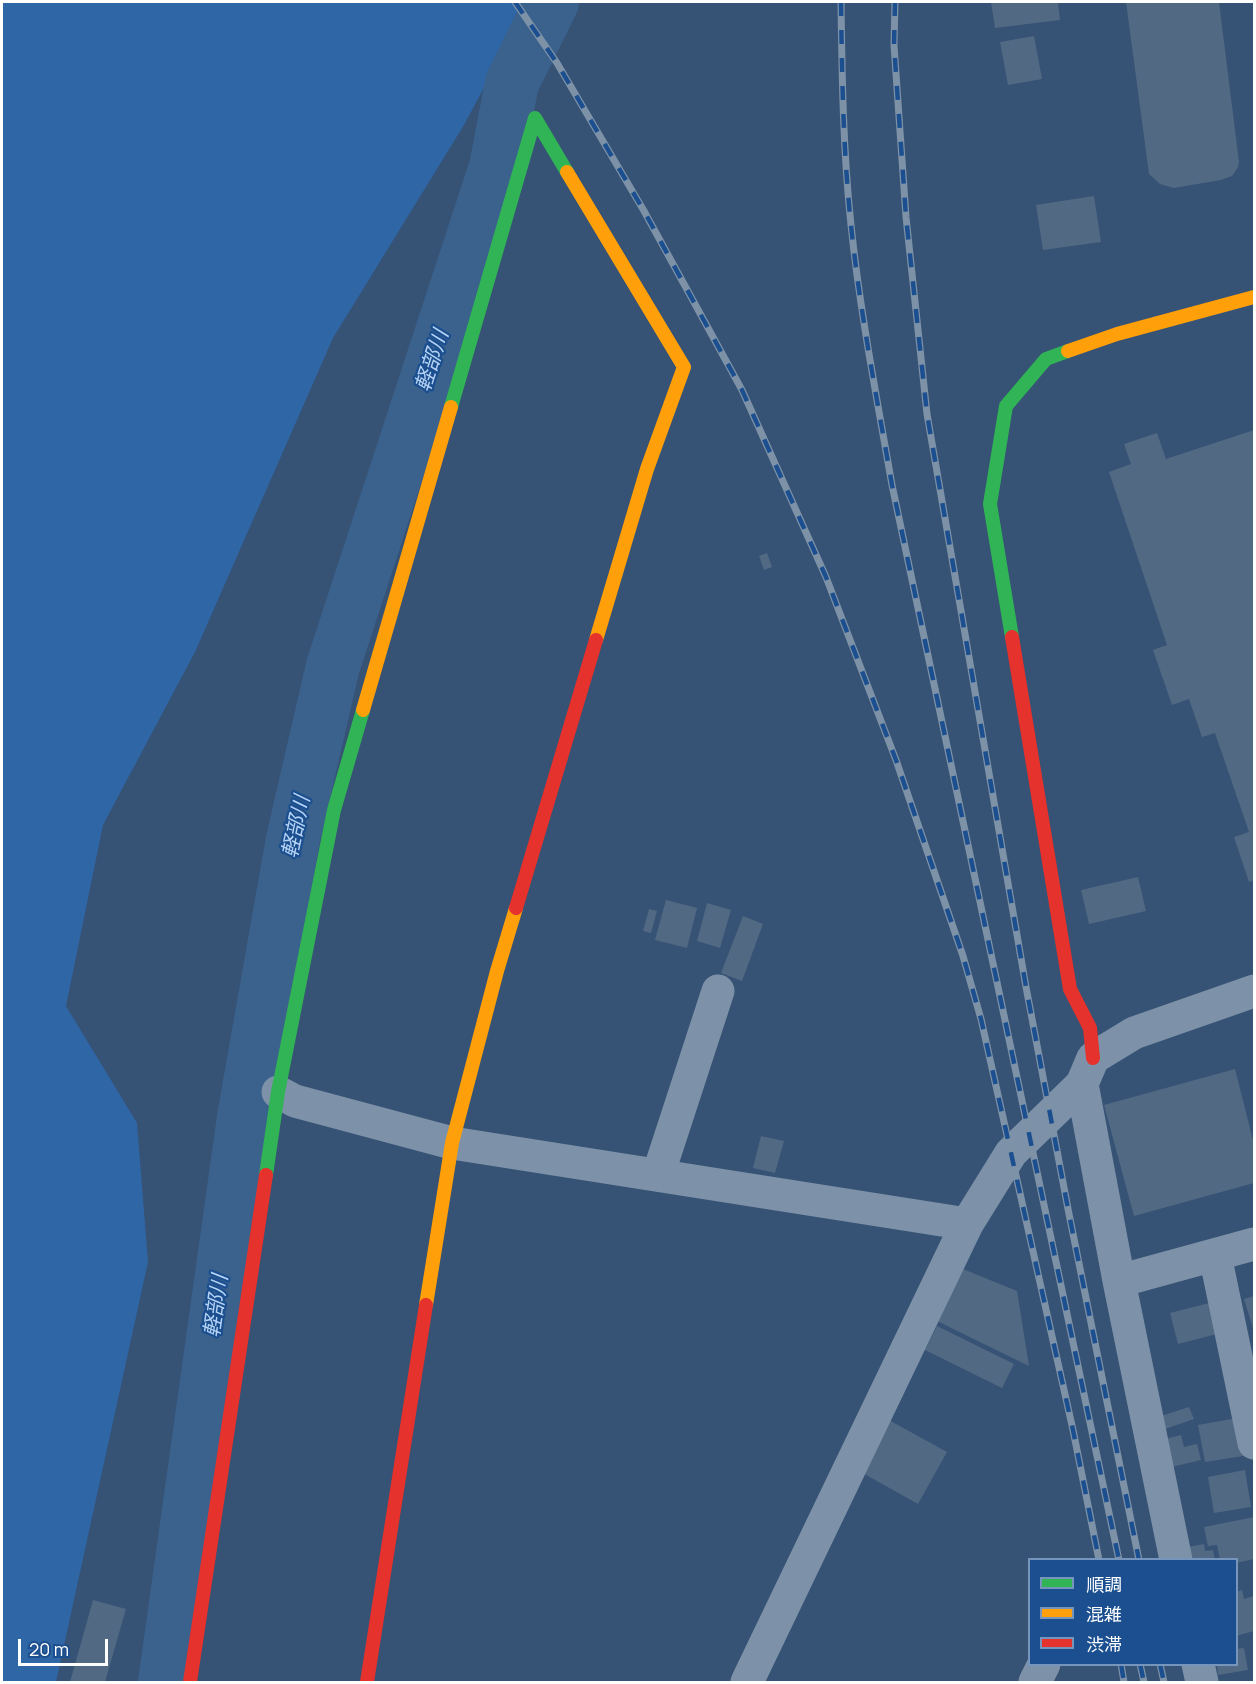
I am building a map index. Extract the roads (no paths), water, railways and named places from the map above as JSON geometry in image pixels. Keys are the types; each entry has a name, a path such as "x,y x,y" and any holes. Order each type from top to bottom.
{"street":[{"path":"190,1683 278,1092 334,810 535,118 684,367 644,480 497,971 452,1143 367,1683"},
{"path":"1176,1558 1119,1281 1088,1071 1090,1029 1070,989 990,504 1006,406 1046,358 1117,334 1254,297"},
{"path":"658,1175 718,991"},
{"path":"747,1683 967,1224 1011,1153 1088,1071 1134,1033 1254,991"},
{"path":"278,1092 295,1101 452,1143 967,1224"},
{"path":"1119,1281 1254,1244"},
{"path":"1215,1255 1254,1443"},
{"path":"1035,1683 1044,1666"},
{"path":"1198,1666 1202,1683"}],"waterway":[{"name":"軽部川","path":"165,1682 244,1117 293,839 333,666 496,167 512,83 552,2"}],"railway":[{"path":"515,2 557,63 644,211 742,390 826,577 896,760 963,956 981,1019 1073,1430 1099,1558"},
{"path":"841,2 842,85 848,197 864,323 892,485 1119,1558"},
{"path":"895,2 894,45 906,217 927,414 1026,987 1139,1558"},
{"path":"1121,1666 1124,1682"},
{"path":"1140,1666 1144,1682"},
{"path":"1160,1666 1164,1682"}]}
